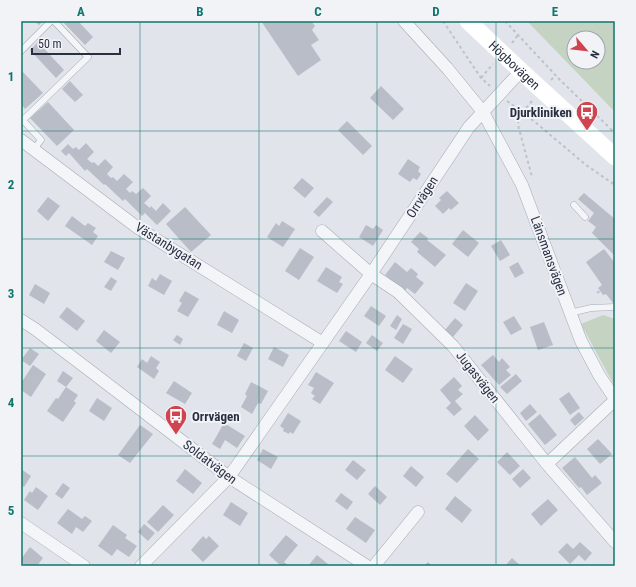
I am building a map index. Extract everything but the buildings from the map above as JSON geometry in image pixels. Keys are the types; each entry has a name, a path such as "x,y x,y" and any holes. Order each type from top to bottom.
{"main road":[{"name":"Högbovägen","path":"468,21 615,157"}],"street":[{"path":"404,21 447,68 483,112"},
{"name":"Orrvägen","path":"141,566 229,477 371,274 464,133 521,71"},
{"name":"Länsmansvägen","path":"483,112 522,185 570,313 590,358 615,400"},
{"name":"Västanbygatan","path":"21,140 138,228 323,343"},
{"name":"Jugasvägen","path":"322,231 371,274 398,292 453,346 547,464 615,542"},
{"name":"Soldatvägen","path":"21,320 88,368 229,477 367,566"},
{"path":"547,464 615,400"},
{"path":"374,566 418,512"},
{"path":"21,523 84,566"}],"lane":[{"path":"21,51 52,21 88,57 22,119 41,140 34,149"},
{"path":"574,205 585,217"},
{"path":"570,313 591,308 615,306"}],"path":[{"path":"443,21 481,78 586,164 615,185"},
{"path":"505,21 560,80 615,134"}],"green space":[{"path":"527,21 615,21 615,112 574,70 606,70 606,30 566,30 566,61"},
{"path":"603,315 615,319 615,387 581,324"}],"place":[{"name":"Djurkliniken","path":"587,132"},
{"name":"Orrvägen","path":"176,436"}]}
